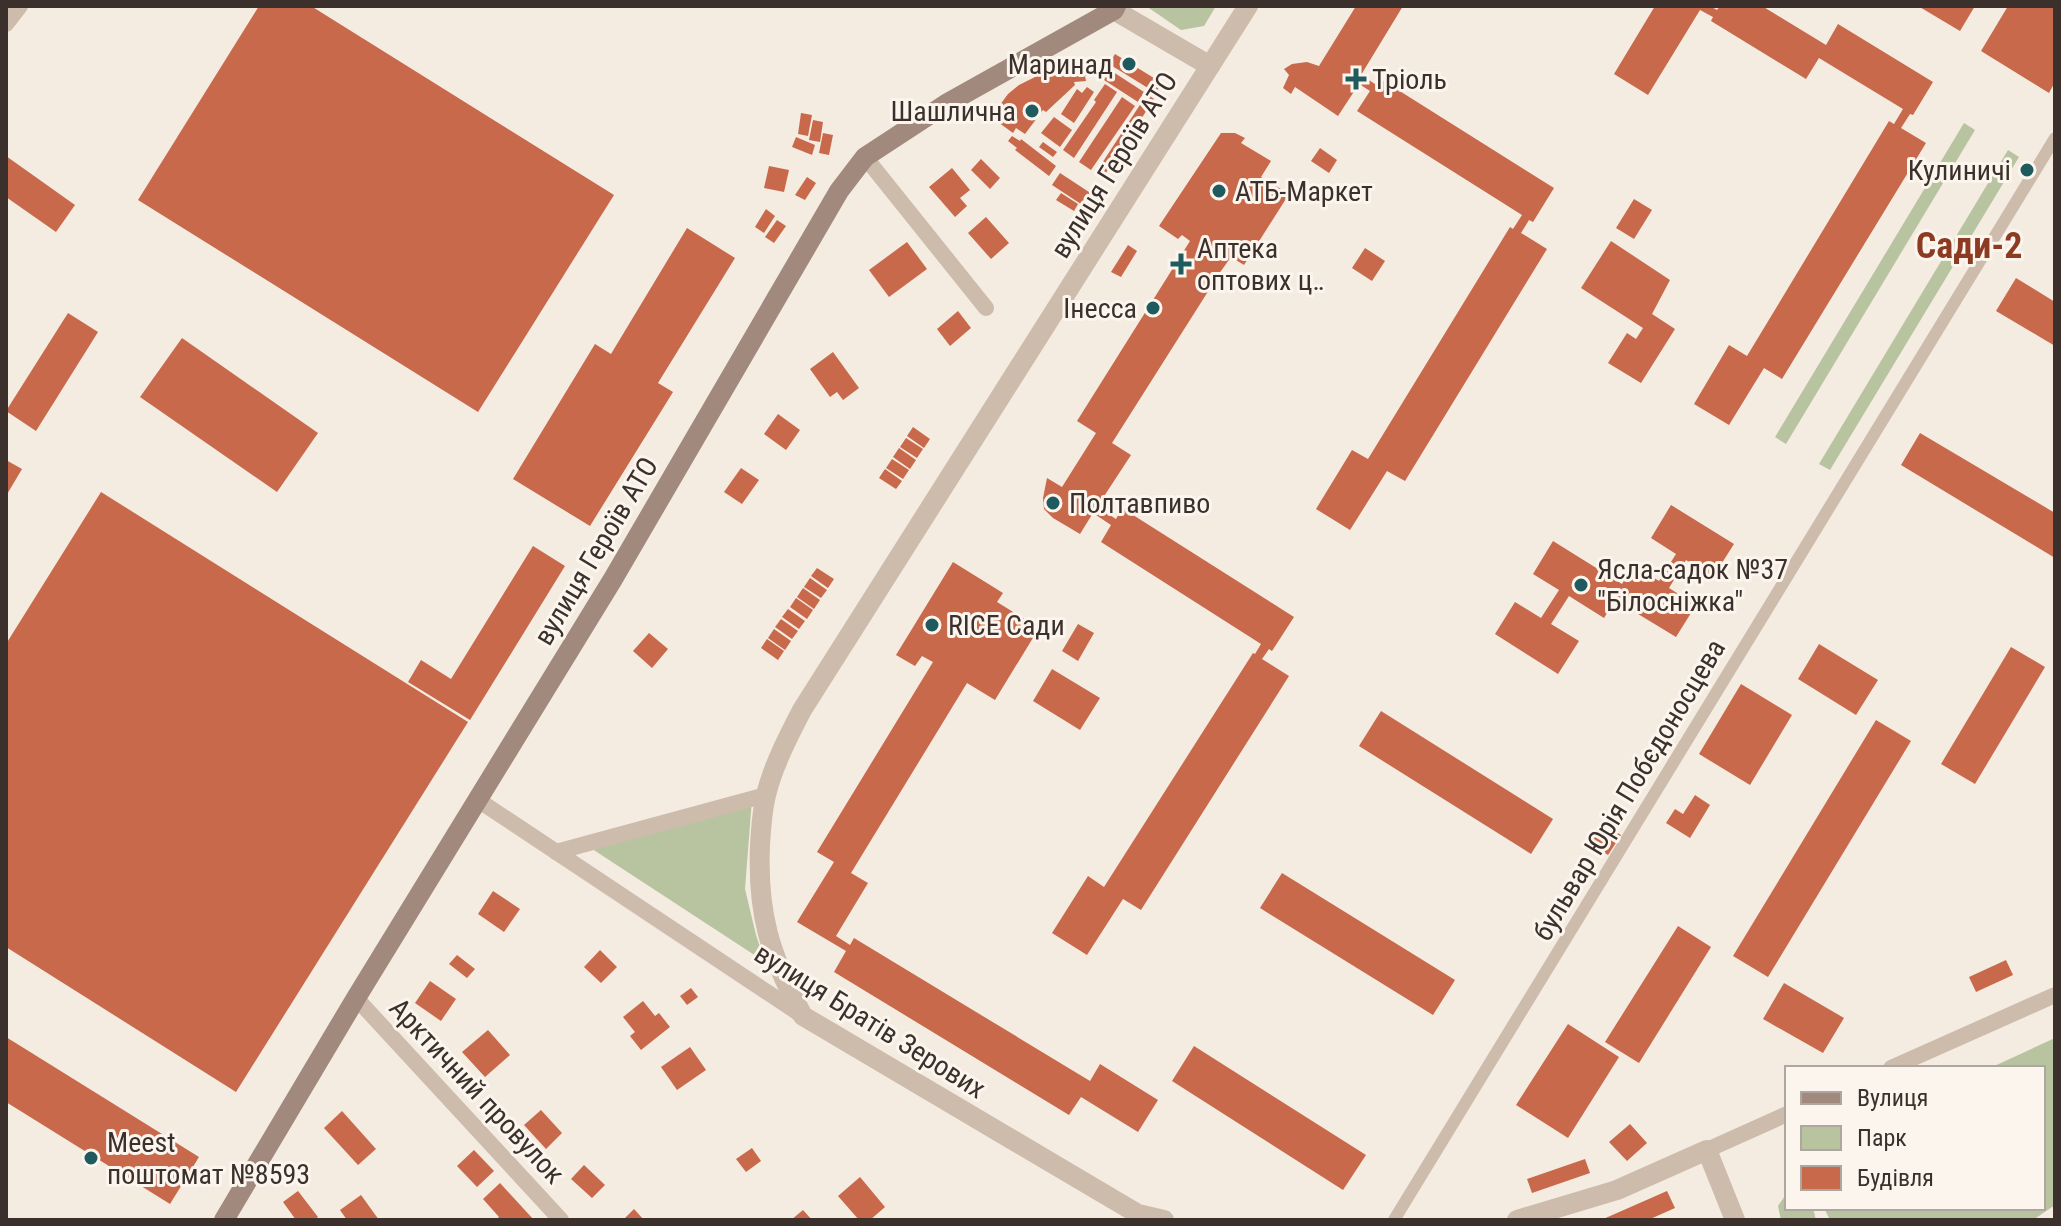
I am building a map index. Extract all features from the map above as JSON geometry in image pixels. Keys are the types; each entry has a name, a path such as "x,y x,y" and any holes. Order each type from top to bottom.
{"main road":[{"name":"вулиця Героїв АТО","path":"224,1220 613,579 839,191 865,157 946,104 1115,8"}],"street":[{"path":"6,24 20,6"},
{"name":"вулиця Героїв АТО","path":"803,1016 779,970 763,923 759,864 766,795 786,742 802,710 1248,6"},
{"name":"вулиця Героїв АТО","path":"1115,8 1210,66"},
{"name":"бульвар Юрія Побєдоносцева","path":"1394,1220 2055,138"},
{"path":"865,157 986,308"},
{"path":"556,852 766,795"},
{"name":"вулиця Братів Зерових","path":"478,800 803,1016 1138,1214 1164,1220"},
{"path":"1895,1066 2055,995"},
{"name":"Арктичний провулок","path":"356,998 561,1220"},
{"path":"1517,1220 1617,1190 1785,1115"},
{"path":"1707,1150 1735,1220"}],"green space":[{"path":"1146,6 1216,6 1204,26 1181,30"},
{"path":"1964,123 1975,130 1786,444 1775,437"},
{"path":"2008,150 2019,157 1830,470 1819,464"},
{"path":"752,799 745,889 765,962 583,843"},
{"path":"2055,1038 2055,1205 2033,1220 1830,1220 1825,1210 2045,1210 2045,1066 1994,1066"},
{"path":"1785,1196 1785,1210 1814,1210 1816,1220 1781,1220 1778,1206"}],"building":[{"path":"259,6 311,6 614,195 478,412 138,200"},
{"path":"1356,6 1403,6 1361,75 1375,84 1379,78 1554,188 1533,222 1529,220 1521,233 1547,249 1405,481 1387,471 1350,530 1316,509 1352,450 1368,459 1510,227 1513,229 1522,215 1357,111 1370,91 1356,82 1355,90 1338,116 1295,87 1291,94 1283,88 1289,75 1284,69 1292,64 1307,62 1319,66"},
{"path":"1655,6 1710,6 1717,10 1720,6 1762,6 1826,45 1838,24 1933,82 1913,115 1910,114 1901,128 1926,143 1782,379 1764,368 1729,425 1694,404 1729,345 1747,356 1889,121 1894,124 1903,109 1819,58 1806,79 1711,21 1713,17 1700,10 1648,95 1614,74"},
{"path":"1918,6 1975,6 1960,31"},
{"path":"2008,6 2055,6 2055,82 2049,93 1981,51"},
{"path":"1115,54 1162,83 1156,93 1109,64"},
{"path":"1096,57 1099,72 1085,76 1086,81 1074,82 1075,85 1046,112 1043,110 1025,134 1016,128 1013,133 991,117 1019,85 1045,72"},
{"path":"1110,70 1144,92 1138,102 1104,80"},
{"path":"1105,84 1117,92 1074,158 1063,150"},
{"path":"1087,87 1094,92 1074,123 1061,114 1077,89 1082,93"},
{"path":"1147,94 1154,99 1102,179 1095,174"},
{"path":"1122,97 1135,106 1091,170 1079,162"},
{"path":"801,113 812,115 808,136 798,134"},
{"path":"1054,117 1072,130 1060,147 1041,133"},
{"path":"813,120 823,122 820,142 809,140"},
{"path":"823,133 833,135 829,155 819,153"},
{"path":"1221,133 1235,133 1245,138 1241,143 1271,161 1261,177 1289,194 1244,265 1231,257 1221,271 1112,443 1131,455 1097,507 1116,519 1122,508 1294,617 1272,651 1269,649 1262,659 1289,676 1141,910 1123,899 1087,955 1052,933 1088,876 1104,887 1261,644 1101,542 1111,525 1093,513 1080,534 1053,518 1044,509 1043,498 1047,478 1062,487 1096,433 1077,421 1190,241 1182,235 1178,239 1159,226"},
{"path":"1012,136 1021,139 1056,166 1049,176 1015,150 1017,148 1008,141"},
{"path":"796,137 815,145 812,155 792,147"},
{"path":"1043,142 1057,152 1053,157 1039,147"},
{"path":"1320,148 1337,160 1329,173 1311,161"},
{"path":"6,156 75,205 56,232 6,197"},
{"path":"981,159 1000,178 990,189 971,170"},
{"path":"769,166 789,170 784,192 764,188"},
{"path":"952,168 970,190 960,198 967,206 955,217 929,187"},
{"path":"1060,173 1092,194 1084,206 1052,185"},
{"path":"807,177 816,183 805,200 795,195"},
{"path":"1061,193 1078,204 1074,211 1056,200"},
{"path":"1634,199 1652,210 1634,239 1616,228"},
{"path":"766,209 775,216 764,233 755,227"},
{"path":"986,217 1009,243 991,259 968,233"},
{"path":"777,220 786,226 774,243 765,237"},
{"path":"687,228 735,258 658,383 673,392 590,526 513,479 595,344 611,354"},
{"path":"1611,241 1670,280 1652,314 1675,329 1641,383 1608,363 1627,333 1636,339 1643,328 1581,288"},
{"path":"907,242 927,269 889,297 869,270"},
{"path":"1128,245 1137,251 1121,277 1111,272"},
{"path":"1365,248 1385,261 1372,281 1352,268"},
{"path":"2016,278 2055,302 2055,346 1996,311"},
{"path":"958,311 971,328 950,346 937,329"},
{"path":"68,313 98,332 36,431 6,411"},
{"path":"182,338 318,433 277,492 140,397"},
{"path":"833,352 859,388 843,400 837,392 830,397 810,369"},
{"path":"778,414 800,430 786,450 764,434"},
{"path":"913,427 930,439 924,448 907,436"},
{"path":"1920,433 2055,513 2055,558 1901,465"},
{"path":"906,438 923,449 917,458 900,447"},
{"path":"899,448 916,460 910,469 893,457"},
{"path":"892,459 909,470 903,479 886,468"},
{"path":"6,460 22,469 6,496"},
{"path":"741,468 759,480 742,504 724,492"},
{"path":"885,469 902,481 896,489 879,478"},
{"path":"101,492 468,722 236,1092 6,947 6,644"},
{"path":"1671,505 1734,544 1713,577 1686,560 1669,588 1696,605 1676,637 1615,600 1604,618 1569,596 1551,624 1579,641 1558,674 1495,634 1515,602 1541,618 1559,590 1533,574 1553,541 1622,584 1633,565 1659,581 1676,554 1651,538"},
{"path":"533,546 565,566 470,720 408,682 421,660 451,679"},
{"path":"953,562 1003,593 997,602 1039,628 995,700 967,683 851,873 868,883 836,936 850,945 854,938 1090,1081 1100,1064 1158,1100 1138,1132 1081,1097 1069,1115 834,972 846,951 797,922 834,862 817,852 933,662 922,656 915,666 896,655"},
{"path":"817,568 834,579 828,588 811,576"},
{"path":"810,578 827,590 821,598 804,587"},
{"path":"803,588 820,600 814,609 797,597"},
{"path":"796,598 813,610 807,619 790,607"},
{"path":"788,609 805,621 799,629 782,617"},
{"path":"781,619 798,631 792,639 775,627"},
{"path":"1078,624 1094,633 1078,661 1062,651"},
{"path":"774,629 791,641 785,650 768,638"},
{"path":"649,633 668,649 652,668 633,651"},
{"path":"767,639 784,651 778,660 761,648"},
{"path":"1819,644 1878,680 1856,715 1798,679"},
{"path":"2011,647 2045,667 1975,784 1941,764"},
{"path":"1052,669 1100,698 1080,730 1033,701"},
{"path":"1741,684 1792,715 1750,785 1699,754"},
{"path":"1381,711 1553,819 1531,854 1359,746"},
{"path":"1876,720 1911,741 1768,977 1733,956"},
{"path":"1695,795 1710,805 1690,838 1666,823 1675,809 1683,814"},
{"path":"1603,824 1621,835 1608,855 1590,844"},
{"path":"1282,873 1455,980 1433,1015 1260,908"},
{"path":"493,891 520,909 504,932 478,914"},
{"path":"1678,926 1711,947 1639,1063 1605,1042"},
{"path":"600,950 617,967 601,983 584,967"},
{"path":"457,955 475,969 467,978 449,964"},
{"path":"2006,960 2013,975 1976,992 1969,977"},
{"path":"430,981 456,999 441,1021 415,1003"},
{"path":"1784,983 1844,1018 1823,1053 1763,1019"},
{"path":"691,988 698,997 687,1005 680,996"},
{"path":"643,1001 655,1016 659,1013 670,1027 641,1050 630,1036 635,1032 623,1017"},
{"path":"1568,1024 1619,1057 1568,1138 1516,1105"},
{"path":"488,1030 510,1055 485,1077 462,1052"},
{"path":"6,1037 199,1157 170,1204 6,1102"},
{"path":"1194,1046 1366,1155 1343,1190 1172,1081"},
{"path":"690,1047 706,1070 677,1090 661,1067"},
{"path":"541,1110 562,1133 546,1149 524,1125"},
{"path":"342,1111 376,1149 358,1165 324,1128"},
{"path":"1630,1124 1647,1143 1627,1161 1609,1142"},
{"path":"752,1148 761,1161 746,1172 736,1159"},
{"path":"474,1150 494,1171 477,1187 457,1166"},
{"path":"1585,1159 1590,1173 1532,1193 1527,1179"},
{"path":"584,1165 605,1185 592,1198 571,1179"},
{"path":"860,1177 885,1207 870,1220 859,1220 838,1196"},
{"path":"500,1183 534,1220 495,1220 499,1217 483,1199"},
{"path":"298,1191 318,1217 314,1220 296,1220 283,1202"},
{"path":"1667,1191 1675,1208 1648,1220 1601,1220"},
{"path":"361,1195 379,1220 347,1220 340,1210"},
{"path":"634,1209 644,1220 623,1220"},
{"path":"803,1210 812,1220 791,1220"}],"place":[{"name":"Маринад","path":"1129,64"},
{"name":"Тріоль","path":"1356,79"},
{"name":"Шашлична","path":"1032,111"},
{"name":"Кулиничі","path":"2027,170"},
{"name":"АТБ-Маркет","path":"1219,191"},
{"name":"Аптека оптових ц‥","path":"1181,264"},
{"name":"Інесса","path":"1153,308"},
{"name":"Полтавпиво","path":"1053,503"},
{"name":"Ясла-садок №37 \"Білосніжка\"","path":"1581,585"},
{"name":"RICE Сади","path":"932,625"},
{"name":"Meest поштомат №8593","path":"91,1158"}],"district":[{"name":"Сади-2","path":"1969,246"}]}
